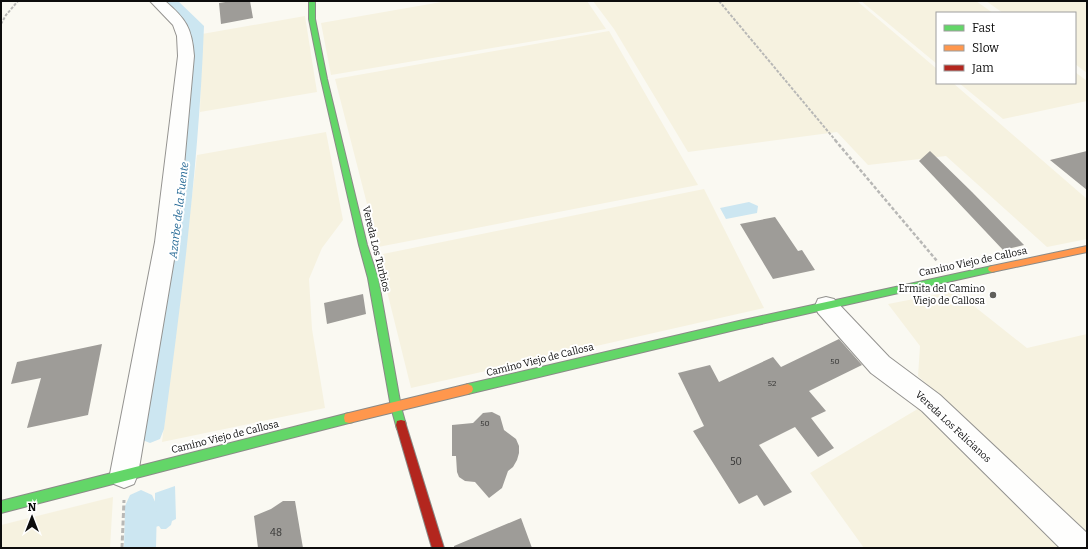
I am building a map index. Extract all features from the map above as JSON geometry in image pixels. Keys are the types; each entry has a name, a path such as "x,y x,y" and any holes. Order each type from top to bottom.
{"street":[{"path":"124,474 166,242 186,56 185,35 181,23 157,1"},
{"name":"Vereda Los Turbios","path":"312,1 312,19 324,79 363,245 373,278 396,406 438,548"},
{"name":"Camino Viejo de Callosa","path":"1,507 124,474 564,364 952,278 1087,250"},
{"name":"Vereda Los Felicianos","path":"826,306 880,364 931,403 1080,548"}],"path":[{"path":"1,24 6,15 18,1"},
{"path":"719,1 952,278"},
{"path":"122,548 124,474"}],"shaded area":[{"path":"447,1 587,1 606,29 331,75 321,23"},
{"path":"593,1 857,1 936,68 936,84 954,84 1087,199 1087,239 1047,247 946,156 868,165 837,132 688,152 614,29"},
{"path":"861,1 976,1 992,12 936,12 936,63"},
{"path":"986,1 1087,1 1087,73 1076,65 1076,12 1002,12"},
{"path":"305,16 317,92 200,112 202,34"},
{"path":"609,31 698,185 378,247 335,79"},
{"path":"1076,73 1087,81 1087,101 1003,119 960,84 1076,84"},
{"path":"326,132 343,220 322,248 309,279 312,329 325,408 162,442 197,155"},
{"path":"704,189 764,308 411,388 378,255"},
{"path":"955,291 1027,348 1087,334 1087,538 918,376 920,346 888,304"},
{"path":"921,407 1066,548 864,548 810,473"},
{"path":"113,497 110,548 1,548 1,525"}],"water":[{"path":"749,202 758,206 757,213 726,219 720,208"},
{"path":"175,486 176,519 172,521 171,525 166,529 161,529 159,526 155,527 155,493"}],"building":[{"path":"250,1 253,18 221,24 219,3"},
{"path":"930,151 1024,245 1003,250 919,161"},
{"path":"1087,151 1087,190 1050,160"},
{"path":"775,217 798,251 802,250 815,270 773,279 740,224"},
{"path":"363,294 366,314 327,324 324,303"},
{"path":"839,339 862,365 809,391 826,411 811,418 834,448 818,457 795,427 759,445 792,492 764,506 757,495 739,504 693,431 704,426 678,373 710,365 719,382 773,357 781,367"},
{"path":"102,344 88,415 27,428 41,378 11,384 17,362"},
{"path":"492,412 500,416 504,430 516,439 519,446 519,453 513,467 508,471 502,488 489,498 475,482 465,481 459,477 457,472 456,456 452,456 452,425 473,423 483,413"},
{"path":"283,501 295,501 303,548 258,548 254,516 271,509"},
{"path":"521,518 532,548 454,548 454,546"}],"waterway":[{"name":"Azarbe de la Fuente","path":"150,429 185,178 190,127 196,26 169,1"},
{"name":"Azarbe de la Fuente","path":"140,548 141,506"}],"traffic: fast":[{"path":"312,1 312,19 324,79 363,245 373,278 396,407 401,425"},
{"path":"468,389 739,325 992,269"},
{"path":"1,507 349,418"}],"traffic: slow":[{"path":"992,269 1087,249"},
{"path":"349,418 468,389"}],"traffic: jam":[{"path":"401,425 438,548"}],"place":[{"name":"Ermita del Camino Viejo de Callosa","path":"993,295"}]}
